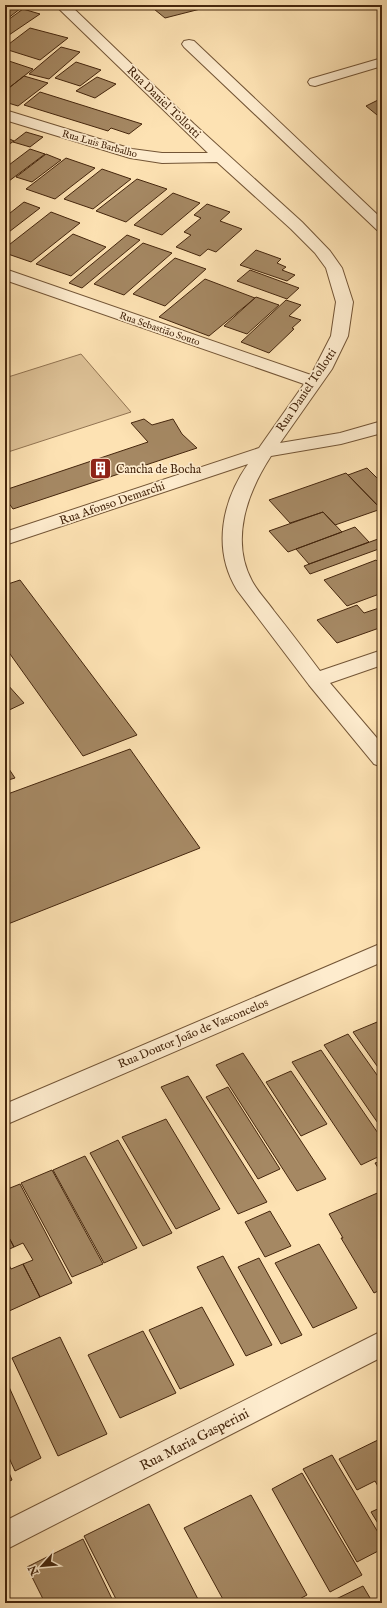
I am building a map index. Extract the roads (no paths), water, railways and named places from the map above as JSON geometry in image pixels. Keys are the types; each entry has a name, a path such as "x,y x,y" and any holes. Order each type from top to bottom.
{"street":[{"name":"Rua Daniel Tollotti","path":"62,5 310,240 326,257 336,273 344,295 344,319 335,349 315,382 264,452 246,482 237,504 231,538 236,569 244,585 316,680 382,759"},
{"name":"Rua Luis Barbalho","path":"5,115 130,153 162,158 221,157"},
{"name":"Rua Sebastião Souto","path":"5,274 315,382"},
{"name":"Rua Afonso Demarchi","path":"5,539 264,452 341,438 382,427"},
{"path":"316,680 382,657"},
{"name":"Rua Doutor João de Vasconcelos","path":"5,1115 382,952"},
{"name":"Rua Maria Gasperini","path":"5,1536 382,1343"}],"lane":[{"path":"189,44 382,227"},
{"path":"315,82 382,62"}],"place":[{"name":"Cancha de Bocha","path":"101,469"}]}
